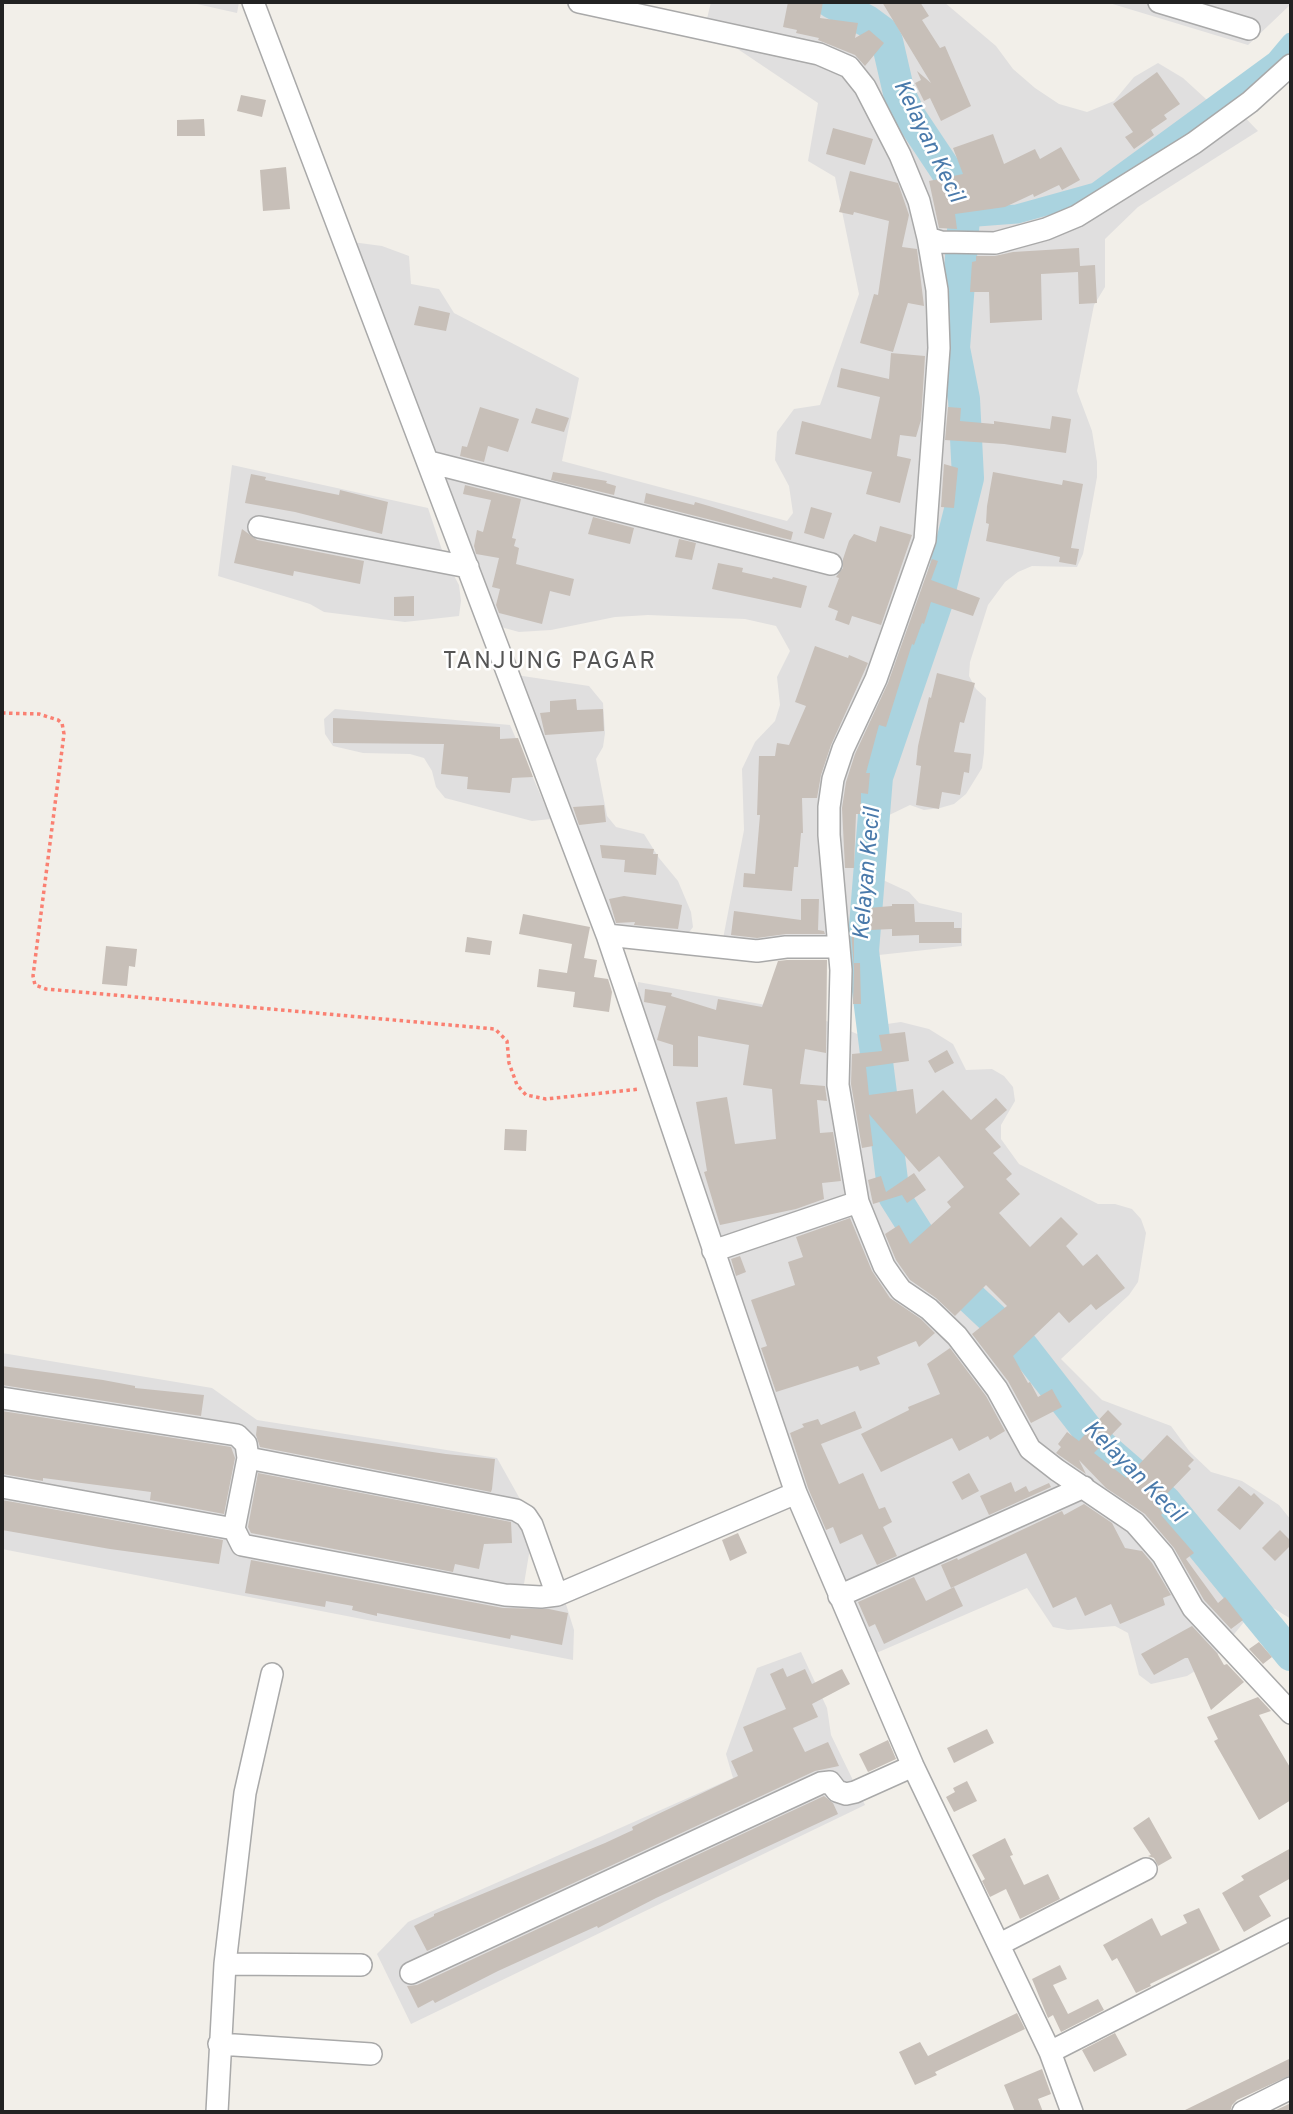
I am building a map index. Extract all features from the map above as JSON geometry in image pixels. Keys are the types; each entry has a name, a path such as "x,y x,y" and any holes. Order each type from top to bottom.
{"street":[{"path":"253,2 607,935 796,1493 913,1766 1050,2052 1072,2112"},
{"path":"579,2 819,54 849,67 865,87 900,155 935,240 939,348 925,540 876,679 856,718 833,779 829,835 841,993 838,1085 858,1202 884,1266 901,1290 929,1309 957,1336 997,1389 1030,1449 1135,1523 1153,1542 1193,1608 1291,1713"},
{"path":"1162,2 1250,29"},
{"path":"935,240 995,243 1046,229 1096,206 1194,143 1250,102 1291,65"},
{"path":"429,462 831,564"},
{"path":"259,527 468,567"},
{"path":"607,935 757,951 786,947 838,947"},
{"path":"713,1251 858,1202"},
{"path":"2,1398 237,1435 246,1444 248,1458 234,1529 242,1545 505,1595 557,1595 796,1493"},
{"path":"248,1458 516,1510 526,1516 532,1525 557,1595"},
{"path":"2,1487 234,1529"},
{"path":"839,1597 1084,1487"},
{"path":"217,2112 225,1964 245,1793 272,1674"},
{"path":"411,1973 821,1783 831,1782 836,1791 846,1794 913,1766"},
{"path":"1000,1944 1146,1870"},
{"path":"1050,2052 1291,1929"},
{"path":"225,1964 361,1965"},
{"path":"219,2044 371,2054"},
{"path":"1243,2112 1291,2088"}],"path":[{"path":"2,713 39,714 58,720 62,723 64,734 33,976 35,985 46,989 495,1029 507,1041 509,1063 517,1086 526,1095 546,1099 660,1087"}],"shaded area":[{"path":"188,2 239,2 237,13"},
{"path":"711,2 944,2 996,46 1013,69 1059,104 1087,112 1114,101 1134,77 1158,63 1183,78 1206,99 1234,106 1258,131 1138,207 1105,239 1105,287 1094,305 1077,391 1092,431 1097,462 1097,477 1083,554 1077,567 1032,566 1018,572 1005,582 988,605 970,662 969,676 976,689 986,698 984,753 982,768 966,794 954,804 924,810 910,805 881,819 878,849 883,880 909,892 919,903 962,913 962,946 851,958 807,948 721,949 744,830 742,769 755,742 775,721 780,705 777,677 790,651 776,626 745,619 648,615 615,617 551,630 519,632 490,624 352,242 382,246 409,256 411,284 439,289 454,313 579,378 562,461 787,521 793,513 789,486 775,460 777,432 794,409 820,405 859,294 835,177 808,161 818,103 705,27"},
{"path":"1106,2 1291,2 1291,4 1248,45"},
{"path":"232,465 428,508 445,559 459,585 459,616 405,622 324,612 310,604 218,576"},
{"path":"516,675 589,686 603,703 605,733 603,747 596,759 607,816 616,827 644,834 678,881 691,912 693,927 684,939 612,934"},
{"path":"335,709 510,725 551,819 532,821 445,798 436,787 432,771 424,758 410,754 363,753 333,746 325,734 324,719"},
{"path":"638,982 805,1012 862,1036 868,1048 877,1159 891,1190 876,1034 887,1024 901,1022 929,1029 953,1044 966,1070 992,1069 1004,1076 1013,1087 1015,1101 1001,1125 1001,1139 1019,1164 1098,1204 1115,1204 1132,1209 1141,1219 1146,1233 1138,1282 1129,1295 1061,1359 1102,1400 1171,1426 1190,1452 1211,1472 1242,1481 1279,1505 1291,1520 1291,1619 1270,1606 1248,1617 1214,1659 1187,1676 1151,1684 1139,1675 1128,1633 1115,1626 1068,1630 1053,1627 1027,1588 874,1654 822,1548 637,996"},
{"path":"2,1353 212,1388 257,1420 497,1458 534,1524 523,1590 565,1601 574,1630 573,1660 2,1549"},
{"path":"801,1652 827,1708 831,1735 865,1805 411,2024 377,1954 408,1922 733,1778 726,1754 757,1668"}],"building":[{"path":"788,2 823,2 820,18 858,23 855,38 869,30 884,43 865,66 855,55 818,40 819,38 783,27"},
{"path":"882,2 920,2 929,16 922,20 940,48 945,46 971,106 941,121 930,98 924,101 915,83 921,80 917,71 931,83"},
{"path":"1157,72 1180,104 1164,115 1167,119 1151,130 1154,135 1134,149 1125,137 1133,132 1113,104"},
{"path":"241,95 266,100 262,117 237,111"},
{"path":"204,119 205,136 177,136 177,120"},
{"path":"833,128 873,139 865,165 826,154"},
{"path":"993,134 1004,164 1035,149 1040,159 1061,147 1080,180 1062,190 1059,185 1005,207 955,214 957,229 939,228 929,181 963,174 953,148"},
{"path":"286,167 290,209 263,211 260,170"},
{"path":"850,171 898,183 909,215 902,247 917,249 924,306 908,303 893,352 860,343 874,294 878,295 889,221 854,212 853,215 839,212"},
{"path":"1079,248 1080,266 1095,265 1097,303 1079,304 1078,272 1041,274 1042,320 990,323 989,292 970,292 972,262 976,261 976,256"},
{"path":"419,306 450,313 446,331 414,325"},
{"path":"891,353 925,356 921,420 916,437 900,435 897,456 911,459 900,503 866,494 872,472 795,454 802,421 871,439 880,397 837,387 841,368 889,379"},
{"path":"480,407 519,419 508,452 488,446 484,462 460,456 462,446 467,447"},
{"path":"948,407 961,408 960,421 994,424 994,421 1050,429 1052,416 1071,419 1066,453 1004,444 945,440"},
{"path":"536,408 569,418 564,432 531,423"},
{"path":"944,464 958,468 954,508 941,507"},
{"path":"553,472 607,481 606,483 616,486 614,495 551,480"},
{"path":"993,472 1062,485 1063,480 1083,484 1071,548 1079,549 1076,565 1059,562 1060,557 986,541 989,524 986,523 987,506"},
{"path":"251,474 266,477 265,480 339,495 340,490 388,502 382,534 295,512 245,503"},
{"path":"465,485 521,499 512,538 516,539 514,546 519,548 516,564 574,579 570,596 550,591 542,624 499,613 496,605 500,589 492,587 499,558 476,554 474,546 477,530 483,532 491,500 463,494"},
{"path":"646,493 694,505 695,502 793,532 791,540 644,503"},
{"path":"811,507 832,513 824,539 804,533"},
{"path":"593,517 634,528 630,544 588,534"},
{"path":"880,526 912,535 881,625 852,616 849,625 835,620 838,611 828,607 839,578 836,577 843,568 849,541 854,534 876,542"},
{"path":"242,529 257,540 364,561 360,584 294,571 293,576 234,563"},
{"path":"679,539 696,543 692,560 675,557"},
{"path":"932,559 938,561 931,580 980,598 973,616 931,602 924,624 922,623 914,645 912,644 886,727 879,725 866,773 870,773 868,794 861,793 861,814 856,814 854,868 845,868 842,808 846,782 855,754 888,683"},
{"path":"718,563 743,568 742,572 807,586 801,608 712,589"},
{"path":"414,596 414,616 394,616 394,597"},
{"path":"815,646 868,663 831,745 817,798 802,798 803,833 798,867 794,867 792,891 743,887 744,873 755,874 760,815 757,815 759,756 775,756 777,743 789,745 806,706 795,702"},
{"path":"937,673 975,683 964,723 960,722 954,752 971,754 969,773 964,772 960,795 942,792 939,809 916,805 921,766 916,765 918,746"},
{"path":"576,699 577,710 603,709 604,731 545,735 540,713 550,712 550,701"},
{"path":"333,718 500,727 500,739 518,738 533,777 512,778 510,793 467,789 468,777 441,774 444,744 333,743"},
{"path":"604,805 606,822 579,825 573,807"},
{"path":"600,845 654,849 653,854 658,854 656,875 624,872 625,860 602,858"},
{"path":"624,896 682,905 678,929 634,925 635,922 616,923 609,899"},
{"path":"801,899 819,899 818,930 824,931 825,934 786,934 757,938 731,935 734,911 801,920"},
{"path":"914,904 915,922 954,922 954,928 961,928 961,943 919,943 919,935 892,936 892,929 870,930 868,908"},
{"path":"523,914 590,927 584,958 597,960 594,977 608,979 612,992 609,1012 573,1007 575,992 537,987 539,969 567,973 572,944 519,934"},
{"path":"851,931 854,931 854,963 860,963 861,1004 853,1004"},
{"path":"467,937 492,941 490,955 465,952"},
{"path":"106,946 137,949 135,967 129,966 127,986 102,984"},
{"path":"827,960 826,1053 805,1049 800,1084 825,1086 827,1101 817,1100 820,1133 833,1132 841,1181 822,1183 824,1199 796,1209 720,1225 704,1172 707,1171 696,1102 727,1097 735,1144 776,1139 772,1089 743,1085 749,1045 698,1036 698,1067 673,1066 673,1045 657,1040 666,1006 644,1002 645,989 672,993 671,996 716,1010 718,999 762,1007 778,961"},
{"path":"905,1032 909,1061 866,1067 869,1095 913,1089 916,1114 943,1090 971,1120 996,1098 1007,1110 985,1129 1001,1147 993,1153 1012,1174 1006,1179 1020,1194 999,1213 1030,1247 1061,1217 1078,1234 1066,1246 1083,1266 1097,1254 1125,1288 1096,1310 1091,1304 1069,1323 1059,1312 1013,1356 1038,1397 1052,1389 1062,1407 1031,1423 1008,1381 972,1334 1007,1306 986,1285 955,1316 936,1298 910,1280 896,1260 885,1234 899,1225 910,1244 951,1207 947,1202 964,1187 939,1156 919,1172 869,1114 873,1146 862,1148 851,1084 852,1054 882,1051 879,1035"},
{"path":"947,1050 954,1063 935,1073 928,1061"},
{"path":"505,1129 527,1130 526,1151 504,1150"},
{"path":"914,1173 926,1190 907,1203 902,1195 873,1204 868,1180 881,1176 886,1192"},
{"path":"850,1218 872,1271 890,1298 921,1319 935,1333 919,1347 916,1341 877,1357 880,1364 860,1371 858,1366 776,1392 761,1348 767,1346 751,1300 795,1285 788,1262 803,1257 796,1237"},
{"path":"740,1256 746,1272 736,1276 731,1259"},
{"path":"950,1348 986,1396 1005,1431 990,1440 988,1436 959,1451 952,1438 881,1472 861,1434 909,1410 908,1407 940,1394 927,1364"},
{"path":"2,1366 103,1380 135,1388 204,1395 201,1416 2,1385"},
{"path":"1108,1410 1122,1424 1094,1453 1126,1478 1167,1435 1194,1460 1188,1466 1191,1469 1156,1505 1163,1513 1161,1515 1194,1553 1186,1559 1218,1603 1225,1597 1243,1620 1231,1629 1204,1600 1174,1548 1145,1514 1106,1488 1079,1460 1086,1474 1056,1453 1061,1447 1058,1444 1067,1432 1079,1441"},
{"path":"2,1411 231,1447 235,1458 224,1514 150,1500 151,1492 2,1474"},
{"path":"855,1411 862,1428 821,1444 839,1484 863,1473 879,1509 885,1507 892,1522 883,1527 897,1556 877,1565 862,1534 840,1544 833,1527 826,1530 808,1488 790,1433 804,1427 802,1424 818,1419 821,1425"},
{"path":"257,1426 495,1459 492,1489 491,1492 260,1447 256,1435"},
{"path":"258,1473 511,1522 512,1543 484,1544 479,1569 455,1564 453,1572 251,1533 248,1527"},
{"path":"969,1473 979,1491 962,1500 952,1482"},
{"path":"1011,1482 1015,1492 1026,1486 1029,1492 1049,1483 1051,1487 989,1515 980,1496"},
{"path":"1239,1486 1251,1496 1254,1493 1264,1503 1240,1530 1217,1510"},
{"path":"2,1500 223,1540 219,1564 2,1530"},
{"path":"1084,1504 1112,1523 1125,1548 1142,1551 1152,1563 1171,1595 1163,1598 1165,1605 1120,1624 1111,1604 1085,1616 1076,1597 1053,1608 1026,1553 951,1588 941,1565 957,1558 958,1560 1062,1511 1064,1515"},
{"path":"1280,1530 1291,1541 1291,1545 1275,1561 1262,1548"},
{"path":"738,1533 747,1553 730,1561 722,1540"},
{"path":"251,1560 503,1608 549,1609 568,1613 562,1645 511,1635 510,1639 377,1613 377,1616 352,1610 353,1606 326,1601 325,1607 245,1593"},
{"path":"914,1577 926,1601 954,1587 963,1606 884,1644 875,1624 869,1627 858,1602"},
{"path":"1192,1626 1217,1653 1224,1665 1227,1664 1244,1682 1211,1710 1188,1658 1154,1675 1141,1654"},
{"path":"1259,1642 1272,1657 1263,1664 1249,1649"},
{"path":"783,1668 787,1677 805,1669 812,1684 842,1669 850,1684 812,1704 818,1717 793,1728 805,1752 828,1742 839,1766 815,1771 427,1951 414,1926 434,1914 605,1843 633,1830 632,1827 738,1776 731,1761 753,1751 743,1727 786,1709 770,1674"},
{"path":"1258,1697 1271,1711 1259,1715 1291,1769 1291,1800 1259,1820 1214,1741 1218,1739 1207,1717"},
{"path":"987,1729 994,1743 954,1763 947,1748"},
{"path":"888,1740 896,1759 868,1772 859,1754"},
{"path":"967,1781 977,1801 954,1812 946,1797 955,1792 953,1788"},
{"path":"824,1796 833,1803 838,1814 656,1898 598,1928 597,1926 498,1971 435,2003 433,2000 418,2008 407,1986 417,1985"},
{"path":"1149,1817 1172,1858 1158,1866 1154,1858 1148,1856 1151,1855 1133,1828"},
{"path":"1005,1838 1013,1855 1010,1856 1024,1885 1048,1874 1060,1899 1020,1919 1006,1889 990,1897 982,1881 985,1879 972,1855"},
{"path":"1291,1848 1291,1878 1259,1896 1271,1916 1244,1932 1222,1893 1244,1880 1241,1876"},
{"path":"1199,1908 1220,1950 1136,1993 1117,1958 1112,1961 1103,1945 1152,1918 1161,1936 1187,1923 1183,1915"},
{"path":"1060,1965 1067,1979 1053,1985 1068,2014 1098,1999 1104,2010 1061,2032 1053,2015 1048,2018 1032,1979"},
{"path":"1017,2013 1025,2029 935,2072 937,2075 915,2085 899,2052 920,2042 928,2056"},
{"path":"1115,2033 1127,2055 1094,2072 1082,2050"},
{"path":"1291,2058 1291,2075 1237,2100 1230,2112 1181,2112"},
{"path":"1042,2069 1051,2094 1038,2099 1043,2112 1015,2112 1004,2085"},
{"path":"1291,2103 1291,2112 1272,2112"}],"waterway":[{"name":"Kelayan Kecil","path":"831,2 882,32 887,41 899,93 911,118 947,172 964,218 954,348 964,399 968,478 937,602 877,777 863,951 894,1196 940,1269 1023,1347 1097,1442 1165,1501 1291,1655"},
{"path":"964,218 1017,214 1096,192 1275,61 1291,42"}],"district":[{"name":"TANJUNG PAGAR","path":"550,663"}]}
